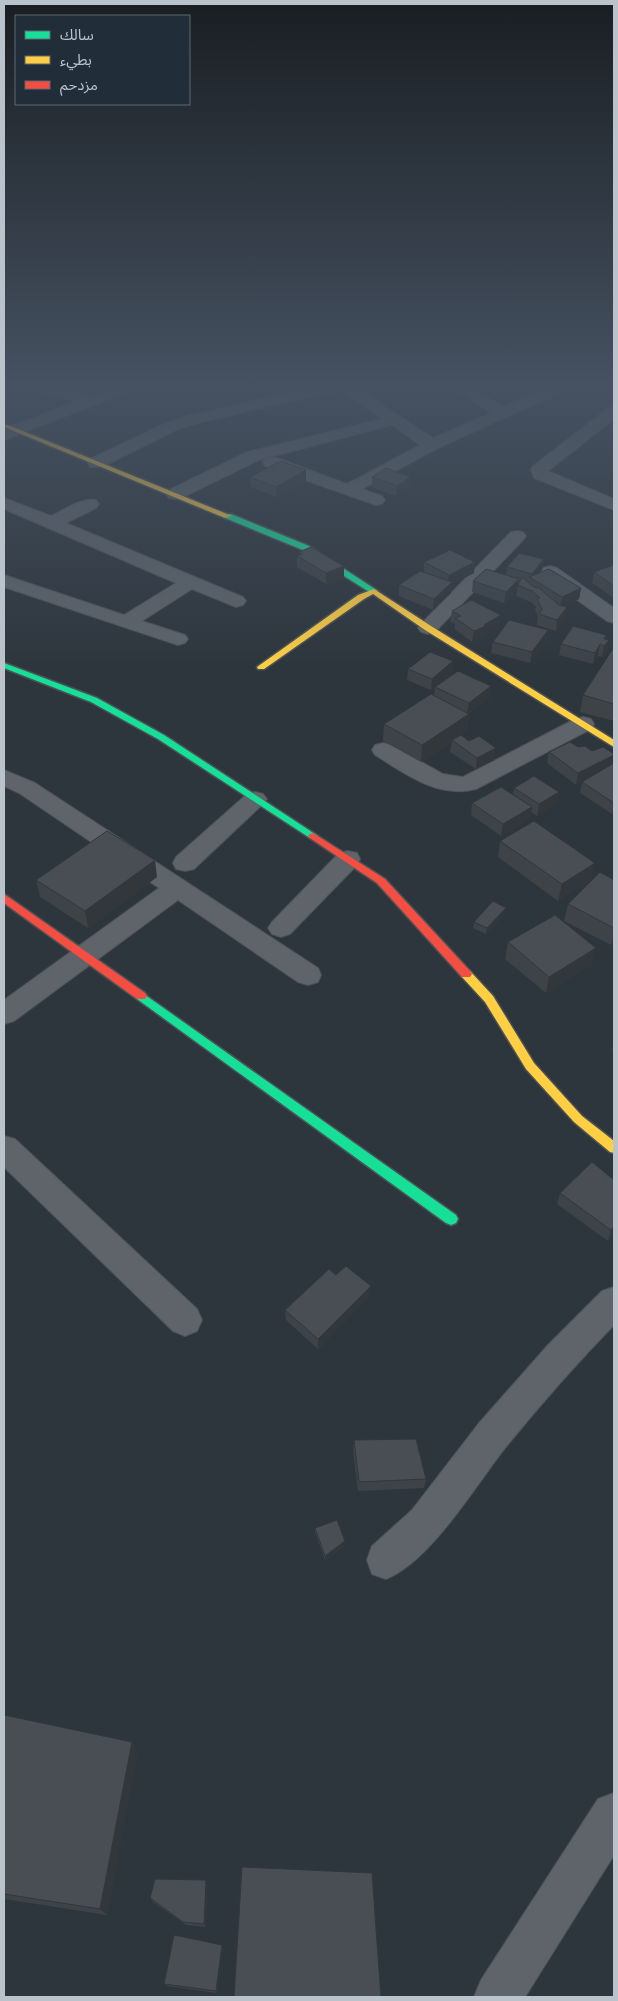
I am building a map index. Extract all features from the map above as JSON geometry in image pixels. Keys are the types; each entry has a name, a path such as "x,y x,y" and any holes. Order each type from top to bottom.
{"street":[{"path":"138,479 306,548 428,628 614,744"},
{"path":"175,494 205,479"},
{"path":"318,479 376,500"},
{"path":"348,490 368,479"},
{"path":"551,479 614,505"},
{"path":"4,503 236,601"},
{"path":"52,523 90,504"},
{"path":"428,628 517,536"},
{"path":"550,572 614,617"},
{"path":"4,581 178,639"},
{"path":"126,622 191,582"},
{"path":"262,667 361,597 374,592"},
{"path":"4,665 94,700 162,737 381,881 489,999 530,1066 578,1119 614,1148"},
{"path":"383,750 433,779 444,783 462,785 583,724"},
{"path":"4,777 28,788 181,875 308,975"},
{"path":"4,1014 85,956 181,875 255,799"},
{"path":"281,928 348,859"},
{"path":"4,898 451,1219"},
{"path":"4,1148 185,1320"},
{"path":"386,1560 425,1523 492,1436 560,1356 614,1302"},
{"path":"498,1997 614,1815"}],"building":[{"path":"256,479 289,479 276,487"},
{"path":"379,479 407,479 397,486"},
{"path":"311,547 344,566 326,573 297,556 302,554 299,552"},
{"path":"450,550 475,562 449,575 424,562"},
{"path":"519,553 544,559 532,574 507,567"},
{"path":"614,565 614,586 594,572"},
{"path":"486,569 519,579 506,592 473,581"},
{"path":"549,569 581,588 562,597 529,577"},
{"path":"420,571 452,582 434,599 399,585"},
{"path":"522,577 559,605 567,607 557,620 539,614 542,609 537,599 540,598 532,591 518,585"},
{"path":"471,600 501,615 484,625 486,626 474,631 455,618 461,616 452,611"},
{"path":"509,620 548,630 532,652 493,642"},
{"path":"573,626 606,635 604,639 609,640 604,646 600,644 595,653 561,644"},
{"path":"612,650 614,650 614,704 583,695"},
{"path":"430,652 453,661 432,679 408,669"},
{"path":"458,671 491,686 469,703 435,687"},
{"path":"431,694 469,714 422,745 384,724"},
{"path":"461,735 469,741 479,736 496,748 477,758 452,740"},
{"path":"570,742 578,747 585,746 592,751 603,747 614,755 578,773 549,752"},
{"path":"614,763 614,803 582,782"},
{"path":"534,776 559,792 539,804 514,788"},
{"path":"501,787 532,807 503,824 472,803"},
{"path":"534,821 595,863 562,884 500,841"},
{"path":"107,831 155,860 85,911 36,880"},
{"path":"600,872 614,880 614,928 568,904"},
{"path":"493,901 506,908 487,928 474,922"},
{"path":"555,915 596,948 549,977 508,942"},
{"path":"592,1162 614,1180 614,1226 611,1230 560,1193"},
{"path":"346,1266 371,1286 318,1339 285,1310 329,1269 336,1275"},
{"path":"416,1439 426,1479 359,1482 354,1440"},
{"path":"337,1520 345,1541 325,1556 315,1528"},
{"path":"4,1715 132,1742 100,1909 4,1894"},
{"path":"242,1867 372,1873 381,1997 234,1997"},
{"path":"155,1879 206,1880 204,1924 183,1922 150,1898"},
{"path":"174,1935 222,1945 216,1991 164,1984"}],"traffic: fast":[{"path":"228,516 306,548 374,591"},
{"path":"4,665 94,700 161,737 313,836"},
{"path":"141,996 451,1219"}],"traffic: slow":[{"path":"138,479 228,516"},
{"path":"261,667 361,597 374,591 428,628 614,744"},
{"path":"466,974 489,999 530,1066 578,1119 614,1148"}],"traffic: jam":[{"path":"313,836 381,881 466,974"},
{"path":"4,898 141,996"}]}
